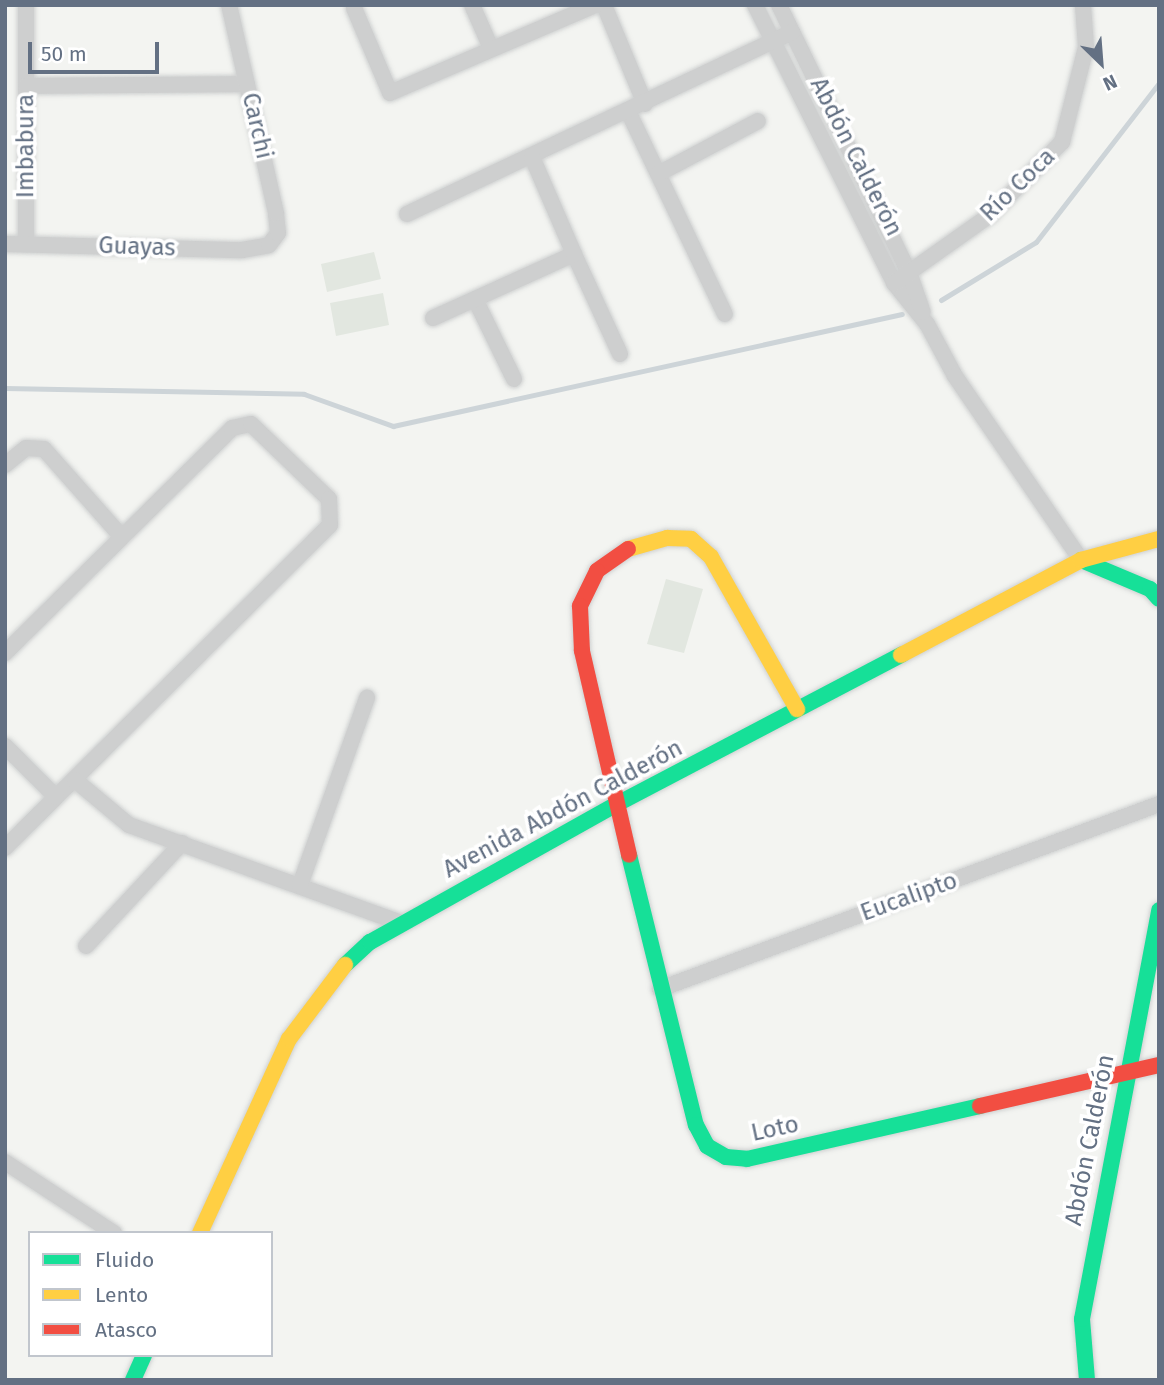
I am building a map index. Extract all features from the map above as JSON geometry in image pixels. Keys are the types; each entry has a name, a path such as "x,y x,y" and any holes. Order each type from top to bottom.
{"street":[{"name":"Imbabura","path":"26,5 26,244"},
{"name":"Carchi","path":"229,5 276,213 278,233 269,246"},
{"path":"472,5 491,48"},
{"path":"354,8 390,93 595,5"},
{"path":"604,5 645,104"},
{"name":"Abdón Calderón","path":"755,5 894,283 927,324 956,376 1081,560"},
{"name":"Abdón Calderón","path":"779,5 910,275 927,324"},
{"name":"Río Coca","path":"894,283 910,275 990,215 1062,142 1086,47 1083,5"},
{"path":"407,214 645,104 792,32"},
{"path":"26,86 247,84"},
{"path":"628,111 725,314"},
{"path":"658,174 758,121"},
{"path":"532,157 620,354"},
{"name":"Guayas","path":"5,244 242,250 269,246"},
{"path":"433,318 574,254"},
{"path":"475,299 514,379"},
{"path":"5,653 120,536 232,428 251,424 329,499 332,511 330,525 5,848"},
{"path":"5,465 26,449 44,449 120,536"},
{"name":"Loto","path":"797,709 711,557 691,539 667,538 628,549 597,571 580,606 582,651 660,989 696,1125 707,1146 726,1157 747,1159 1159,1065"},
{"name":"Avenida Abdón Calderón","path":"201,1231 289,1039 334,976 370,942 617,804 1081,560 1159,538"},
{"path":"1081,560 1150,589 1159,599"},
{"path":"300,885 367,698"},
{"path":"5,746 56,797"},
{"path":"75,780 129,825 401,923"},
{"name":"Eucalipto","path":"660,989 1159,804"},
{"path":"86,946 182,844"},
{"name":"Abdón Calderón","path":"1087,1380 1082,1319 1159,910"},
{"path":"5,1162 111,1231"},
{"path":"133,1380 143,1357"}],"shaded area":[{"path":"374,252 381,279 327,292 321,264"},
{"path":"383,293 389,325 336,336 330,303"},
{"path":"666,579 703,589 684,653 647,644"}],"waterway":[{"path":"941,300 1036,242 1159,83"},
{"path":"5,388 304,394 393,426 902,314"}],"traffic: fast":[{"path":"1081,560 1150,589 1159,599"},
{"path":"345,965 370,942 617,804 901,655"},
{"path":"629,855 696,1125 707,1146 726,1157 747,1159 980,1106"},
{"path":"1087,1380 1082,1319 1159,910"},
{"path":"133,1380 143,1357"}],"traffic: slow":[{"path":"628,549 667,538 691,539 711,557 797,709"},
{"path":"901,655 1081,560 1159,539"},
{"path":"201,1231 289,1039 345,965"}],"traffic: jam":[{"path":"628,549 597,571 580,606 582,651 629,855"},
{"path":"980,1106 1159,1065"}]}
